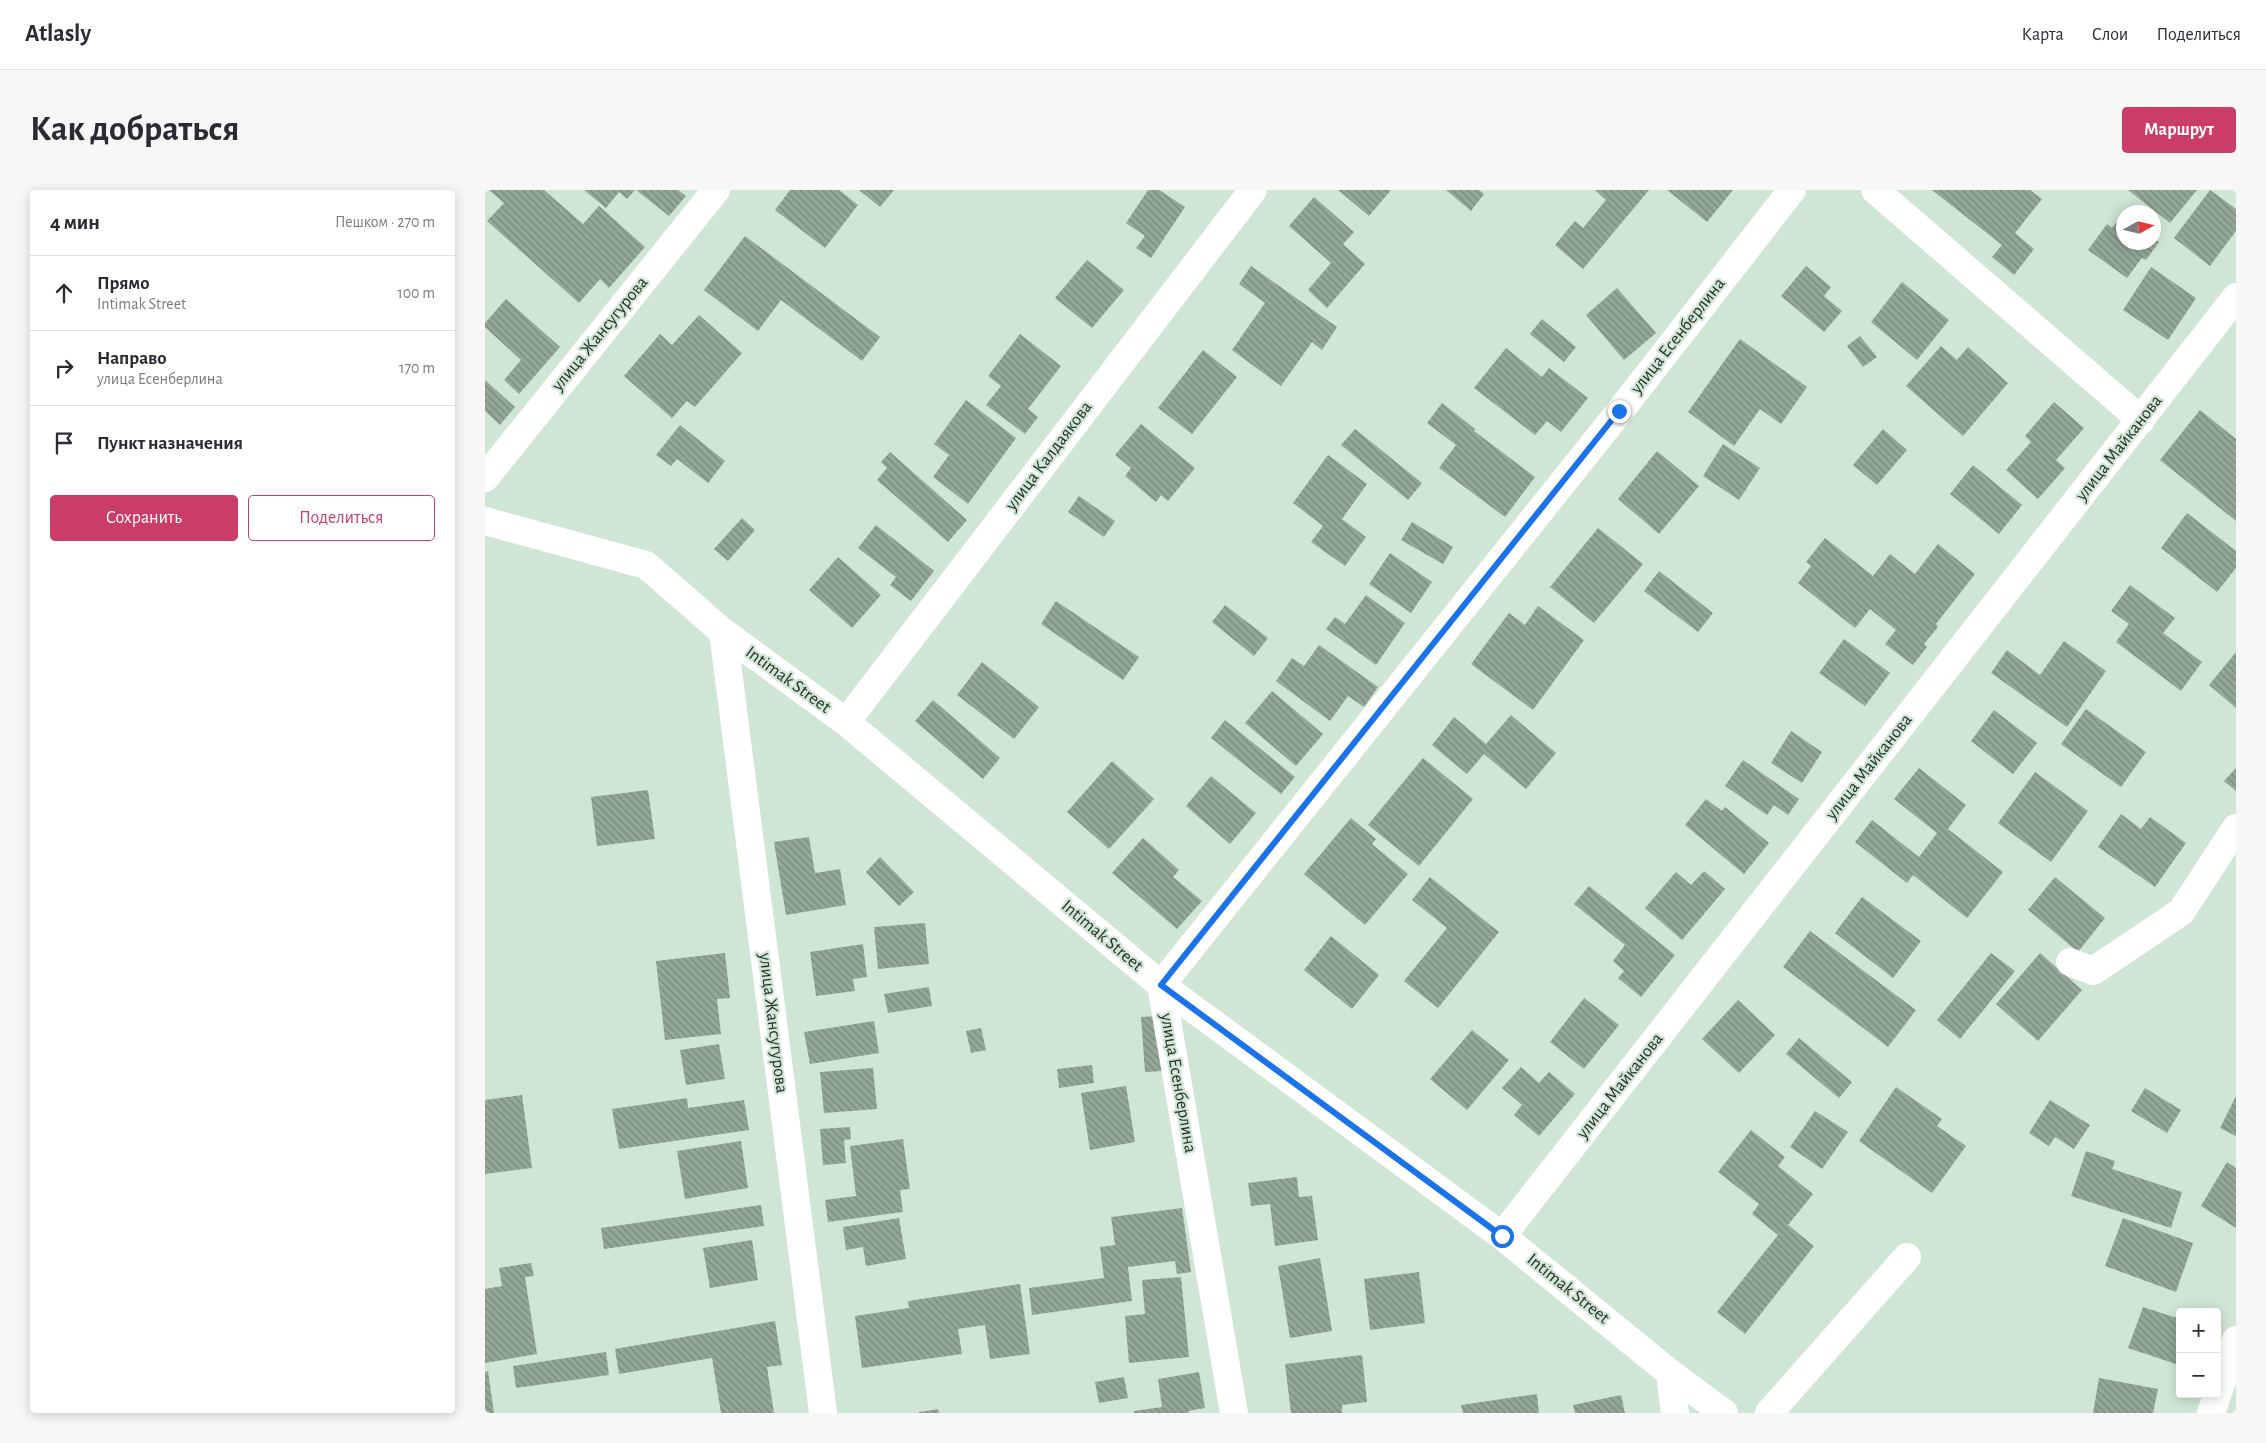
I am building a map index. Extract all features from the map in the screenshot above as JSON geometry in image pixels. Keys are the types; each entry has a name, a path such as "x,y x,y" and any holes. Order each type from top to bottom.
{"street":[{"name":"улица Жансугурова","path":"485,478 716,190"},
{"name":"улица Калдаякова","path":"845,722 1253,190"},
{"name":"улица Есенберлина","path":"1234,1413 1161,985 1601,434 1792,190"},
{"path":"1875,190 2141,420"},
{"name":"улица Майканова","path":"1502,1236 2236,297"},
{"name":"Intimak Street","path":"485,521 647,565 723,632 845,722 1161,985 1502,1236 1670,1373 1724,1413"},
{"name":"улица Жансугурова","path":"723,632 823,1413"},
{"path":"2069,962 2093,971 2181,912 2236,828"},
{"path":"1769,1413 1907,1257"},
{"path":"2211,1413 2236,1340"},
{"path":"1670,1373 1675,1413"}],"building":[{"path":"489,190 544,190 583,224 599,206 645,247 609,288 600,279 579,303 487,221 504,203"},
{"path":"584,190 635,190 627,199 619,192 606,208"},
{"path":"636,190 678,190 686,196 669,216"},
{"path":"790,190 839,190 858,205 825,248 775,210"},
{"path":"859,190 894,190 880,207"},
{"path":"1148,190 1159,190 1185,207 1151,258 1136,248 1145,236 1126,223"},
{"path":"1338,190 1391,190 1369,216"},
{"path":"1446,190 1479,190 1484,194 1471,211"},
{"path":"1595,190 1649,190 1583,269 1555,245 1575,221 1583,228 1606,200"},
{"path":"1667,190 1733,190 1707,222"},
{"path":"1932,190 2030,190 2042,199 2015,233 2034,249 2014,275 1992,257 2002,245"},
{"path":"2128,190 2197,190 2170,223 2161,216 2161,205 2147,205"},
{"path":"2210,190 2236,209 2236,231 2210,266 2174,238"},
{"path":"1314,197 1354,232 1343,244 1365,264 1327,308 1308,290 1331,263 1289,226"},
{"path":"2116,223 2116,250 2153,250 2146,260 2142,258 2127,278 2088,250 2107,224 2112,228"},
{"path":"745,236 880,337 862,361 781,300 758,331 704,290"},
{"path":"1087,260 1124,290 1092,328 1055,298"},
{"path":"1251,266 1337,327 1322,350 1312,342 1281,386 1232,350 1265,303 1239,284"},
{"path":"1806,266 1831,287 1824,296 1842,311 1824,332 1781,296"},
{"path":"2151,267 2196,298 2168,340 2123,310"},
{"path":"1902,282 1949,320 1917,360 1871,322"},
{"path":"1617,288 1656,333 1624,360 1586,315"},
{"path":"506,299 560,347 519,394 504,380 521,360 485,327 485,323"},
{"path":"699,315 742,353 695,407 687,401 672,418 624,376 660,334 672,345"},
{"path":"1542,319 1576,347 1564,362 1530,334"},
{"path":"1020,334 1061,366 1028,409 1038,417 1025,434 986,405 1001,386 988,376"},
{"path":"1860,336 1877,357 1863,367 1847,346"},
{"path":"1740,339 1807,387 1781,424 1760,409 1734,446 1688,412"},
{"path":"1941,346 1957,360 1968,347 2008,383 1963,436 1906,386"},
{"path":"1506,348 1542,377 1549,368 1588,398 1561,432 1547,421 1535,435 1474,388"},
{"path":"1203,350 1237,377 1192,434 1158,408"},
{"path":"485,380 515,407 500,425 485,411"},
{"path":"966,400 1016,438 968,504 933,477 949,455 934,444"},
{"path":"2054,402 2084,428 2056,460 2065,468 2038,499 2006,470 2031,442 2025,436"},
{"path":"1442,403 1475,429 1474,431 1535,477 1505,517 1439,468 1456,445 1427,423"},
{"path":"2200,410 2236,439 2236,521 2160,460"},
{"path":"1141,424 1195,468 1168,501 1161,495 1156,502 1125,476 1131,468 1115,455"},
{"path":"680,425 725,461 708,483 677,459 671,466 656,455"},
{"path":"1355,429 1422,483 1408,500 1341,445"},
{"path":"1883,429 1907,450 1877,485 1853,465"},
{"path":"1723,444 1760,468 1739,500 1703,476"},
{"path":"1657,451 1699,486 1659,534 1618,499"},
{"path":"890,452 967,520 948,542 877,480 887,468 881,462"},
{"path":"1328,455 1367,484 1342,519 1366,537 1345,566 1311,542 1323,526 1293,503"},
{"path":"1973,465 2022,505 1999,534 1950,494"},
{"path":"1079,496 1115,521 1104,537 1068,512"},
{"path":"2187,513 2236,551 2236,568 2217,592 2161,548"},
{"path":"742,518 755,530 728,561 714,549"},
{"path":"1412,522 1453,547 1443,564 1401,540"},
{"path":"876,525 934,571 911,601 890,585 896,577 858,548"},
{"path":"1598,528 1643,564 1594,623 1550,587"},
{"path":"1825,538 1873,576 1890,554 1915,574 1938,544 1975,574 1936,624 1938,627 1924,644 1927,647 1913,665 1885,644 1896,630 1870,609 1855,628 1798,583 1811,566 1806,562"},
{"path":"1390,553 1432,582 1411,613 1369,584"},
{"path":"838,557 881,595 852,628 809,590"},
{"path":"1659,571 1713,613 1698,632 1644,591"},
{"path":"2130,585 2175,618 2163,633 2202,662 2181,691 2116,642 2129,624 2111,611"},
{"path":"1366,595 1405,623 1376,665 1326,629 1335,617 1345,624"},
{"path":"1056,601 1139,657 1123,680 1041,624"},
{"path":"1225,605 1268,638 1254,656 1212,622"},
{"path":"1538,606 1584,640 1533,710 1471,664 1509,613 1525,625"},
{"path":"1844,639 1890,673 1865,706 1819,673"},
{"path":"2064,641 2106,671 2067,727 1991,673 2007,650 2040,675"},
{"path":"1319,645 1378,687 1364,707 1348,696 1330,721 1276,681 1292,658 1304,666"},
{"path":"2236,652 2236,708 2209,685"},
{"path":"982,662 1039,707 1014,739 957,695"},
{"path":"1272,691 1323,734 1296,766 1245,723"},
{"path":"933,700 1000,758 983,779 915,721"},
{"path":"2086,709 2146,752 2121,787 2061,744"},
{"path":"1994,710 2037,743 2013,774 1971,741"},
{"path":"1511,715 1556,753 1526,789 1484,754 1467,774 1432,745 1454,717 1486,744"},
{"path":"1225,720 1295,777 1281,794 1211,738"},
{"path":"1791,731 1822,752 1802,783 1771,763"},
{"path":"1423,758 1473,799 1419,866 1368,825"},
{"path":"1743,760 1799,799 1788,815 1774,805 1767,815 1725,786"},
{"path":"1112,761 1154,799 1109,849 1067,812"},
{"path":"1919,768 1966,805 1948,829 2003,872 1967,918 1913,875 1907,883 1855,842 1872,820 1919,857 1937,833 1894,799"},
{"path":"2236,768 2236,791 2224,781"},
{"path":"2035,772 2088,811 2051,862 1998,823"},
{"path":"1211,776 1256,813 1230,844 1186,806"},
{"path":"648,790 655,839 597,846 591,797"},
{"path":"1706,799 1722,811 1725,807 1769,843 1744,874 1685,825"},
{"path":"2121,814 2141,829 2150,817 2186,843 2155,887 2098,847"},
{"path":"1351,818 1376,839 1372,844 1408,874 1365,925 1304,874"},
{"path":"809,837 815,873 840,869 846,905 786,915 774,842"},
{"path":"1143,838 1179,870 1173,877 1202,901 1177,929 1112,873"},
{"path":"880,857 914,892 899,906 866,872"},
{"path":"1704,871 1725,889 1682,940 1645,908 1676,872 1691,885"},
{"path":"1430,877 1499,932 1438,1008 1404,981 1447,928 1412,900"},
{"path":"2055,877 2105,918 2078,952 2028,910"},
{"path":"1589,886 1675,955 1641,997 1618,978 1624,971 1613,961 1625,945 1574,904"},
{"path":"1862,897 1921,941 1893,978 1835,933"},
{"path":"925,923 929,964 878,969 874,927"},
{"path":"1810,931 1916,1010 1888,1047 1783,967"},
{"path":"1331,936 1379,975 1352,1009 1304,970"},
{"path":"863,944 867,977 853,979 855,991 816,996 810,952"},
{"path":"725,953 730,998 717,999 721,1034 665,1040 656,961"},
{"path":"1991,953 2015,971 1960,1039 1937,1020"},
{"path":"2040,953 2082,990 2038,1041 1996,1004"},
{"path":"929,987 932,1006 888,1013 884,994"},
{"path":"1584,998 1619,1025 1584,1069 1550,1042"},
{"path":"1738,1000 1775,1035 1739,1073 1702,1039"},
{"path":"1158,1016 1163,1071 1145,1072 1141,1017"},
{"path":"874,1021 879,1053 810,1064 804,1032"},
{"path":"981,1028 986,1050 971,1053 966,1031"},
{"path":"1472,1030 1509,1060 1467,1110 1430,1079"},
{"path":"1799,1038 1852,1082 1839,1098 1786,1054"},
{"path":"719,1044 725,1079 686,1085 680,1050"},
{"path":"1092,1065 1094,1083 1059,1088 1057,1069"},
{"path":"1521,1067 1539,1083 1549,1072 1575,1094 1539,1136 1514,1115 1522,1105 1502,1088"},
{"path":"873,1068 877,1109 824,1113 820,1072"},
{"path":"1126,1086 1135,1142 1090,1150 1081,1093"},
{"path":"1896,1087 1942,1119 1937,1126 1966,1146 1932,1193 1859,1141"},
{"path":"2145,1088 2181,1110 2167,1133 2131,1111"},
{"path":"522,1095 532,1168 485,1174 485,1100"},
{"path":"2236,1096 2236,1136 2220,1128"},
{"path":"687,1098 688,1108 744,1100 749,1130 619,1149 612,1109"},
{"path":"2050,1100 2090,1125 2074,1149 2055,1137 2049,1146 2029,1133"},
{"path":"1815,1111 1848,1132 1822,1169 1790,1147"},
{"path":"850,1127 851,1139 844,1140 846,1163 823,1165 820,1129"},
{"path":"1751,1130 1785,1157 1778,1166 1813,1194 1788,1225 1814,1246 1745,1334 1717,1312 1778,1235 1752,1214 1759,1204 1718,1172"},
{"path":"903,1139 910,1189 900,1190 903,1212 828,1222 825,1200 856,1196 850,1146"},
{"path":"741,1141 748,1188 685,1199 677,1151"},
{"path":"2086,1151 2115,1161 2112,1169 2182,1192 2171,1228 2071,1196"},
{"path":"2227,1162 2236,1168 2236,1228 2201,1206"},
{"path":"1297,1177 1299,1197 1312,1196 1318,1240 1275,1246 1270,1204 1251,1206 1248,1183"},
{"path":"761,1205 764,1226 604,1249 601,1228"},
{"path":"1182,1208 1191,1272 1177,1274 1175,1261 1128,1267 1132,1301 1032,1315 1029,1288 1104,1278 1100,1247 1115,1245 1111,1217"},
{"path":"899,1218 906,1259 866,1266 863,1247 846,1250 843,1227"},
{"path":"2123,1218 2193,1243 2176,1292 2105,1266"},
{"path":"752,1240 758,1280 710,1288 703,1248"},
{"path":"1320,1258 1332,1331 1290,1338 1278,1266"},
{"path":"531,1263 534,1276 525,1277 537,1354 485,1363 485,1289 502,1286 499,1268"},
{"path":"1419,1272 1425,1323 1370,1330 1364,1279"},
{"path":"1181,1277 1189,1357 1129,1363 1125,1316 1145,1314 1142,1280"},
{"path":"1020,1284 1030,1354 990,1359 985,1325 958,1329 962,1354 862,1368 855,1316 909,1308 908,1301"},
{"path":"2143,1307 2176,1318 2176,1364 2128,1348"},
{"path":"775,1321 782,1365 767,1367 774,1413 721,1413 712,1358 619,1374 615,1349"},
{"path":"606,1352 609,1375 516,1388 513,1366"},
{"path":"1362,1355 1367,1402 1342,1405 1342,1413 1291,1413 1285,1364"},
{"path":"488,1371 494,1413 485,1413 485,1372"},
{"path":"1199,1372 1205,1408 1188,1411 1189,1413 1134,1413 1134,1411 1162,1407 1158,1379"},
{"path":"1124,1377 1128,1398 1099,1403 1095,1382"},
{"path":"2099,1378 2158,1389 2153,1413 2093,1413"},
{"path":"1537,1394 1539,1413 1463,1413 1461,1405"},
{"path":"1621,1395 1625,1413 1575,1413 1573,1405"},
{"path":"938,1409 939,1413 919,1413 919,1412"}],"route":[{"path":"1502,1236 1161,985 1619,411"}]}
